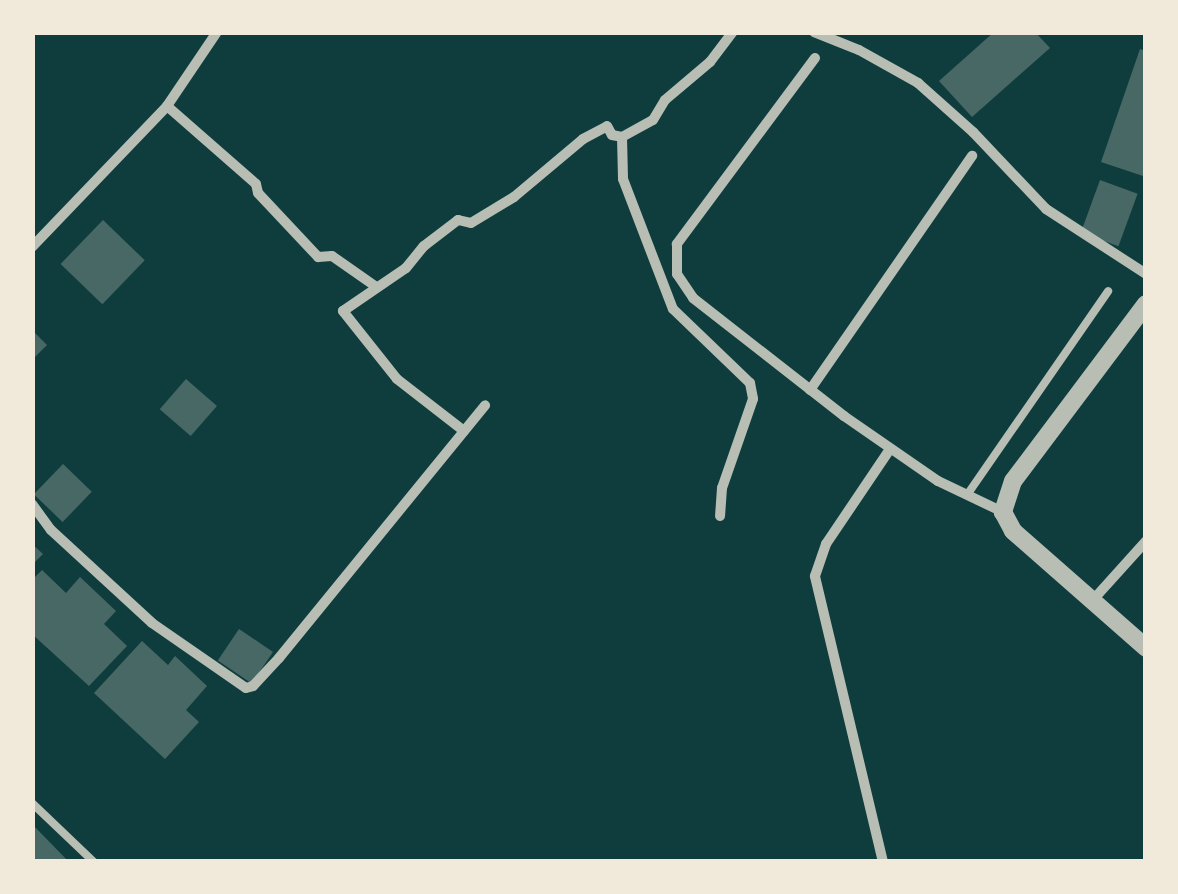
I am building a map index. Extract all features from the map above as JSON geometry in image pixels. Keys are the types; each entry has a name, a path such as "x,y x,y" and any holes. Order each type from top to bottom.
{"street":[{"path":"32,247 167,106 218,32"},
{"path":"464,431 396,379 343,312 374,286 406,268 424,246 458,220 471,224 514,198 583,140 607,126 612,134 622,137 653,120 666,100 710,62 734,32"},
{"path":"814,32 918,82 973,132 1046,210 1146,274"},
{"path":"814,58 677,244 677,274 693,298 890,449 1003,512 1013,531 1146,648"},
{"path":"167,106 256,184 258,193 318,257 332,256 374,286"},
{"path":"622,137 623,179 673,309 750,382 754,399 722,488 720,516"},
{"path":"810,390 972,156"},
{"path":"1003,512 1014,481 1146,304"},
{"path":"32,504 51,530 152,624 246,688 254,686 279,658 485,405"},
{"path":"883,862 815,576 826,544 890,449"},
{"path":"1092,601 1146,542"}],"lane":[{"path":"967,495 1108,292"},
{"path":"32,803 94,862"}],"building":[{"path":"994,32 1035,32 1050,48 972,117 939,81"},
{"path":"1140,49 1146,51 1146,177 1101,162"},
{"path":"1100,180 1138,194 1118,246 1081,233"},
{"path":"103,220 145,260 102,304 61,264"},
{"path":"32,330 47,345 32,360"},
{"path":"186,379 217,406 191,436 160,409"},
{"path":"63,464 92,492 63,522 34,494"},
{"path":"32,544 43,554 32,565"},
{"path":"42,570 66,593 80,577 116,611 104,624 127,646 89,686 32,634 32,580"},
{"path":"239,629 273,652 252,683 218,661"},
{"path":"142,641 168,665 175,656 207,686 186,710 199,722 165,759 94,693"},
{"path":"32,824 69,862 32,862"}]}
